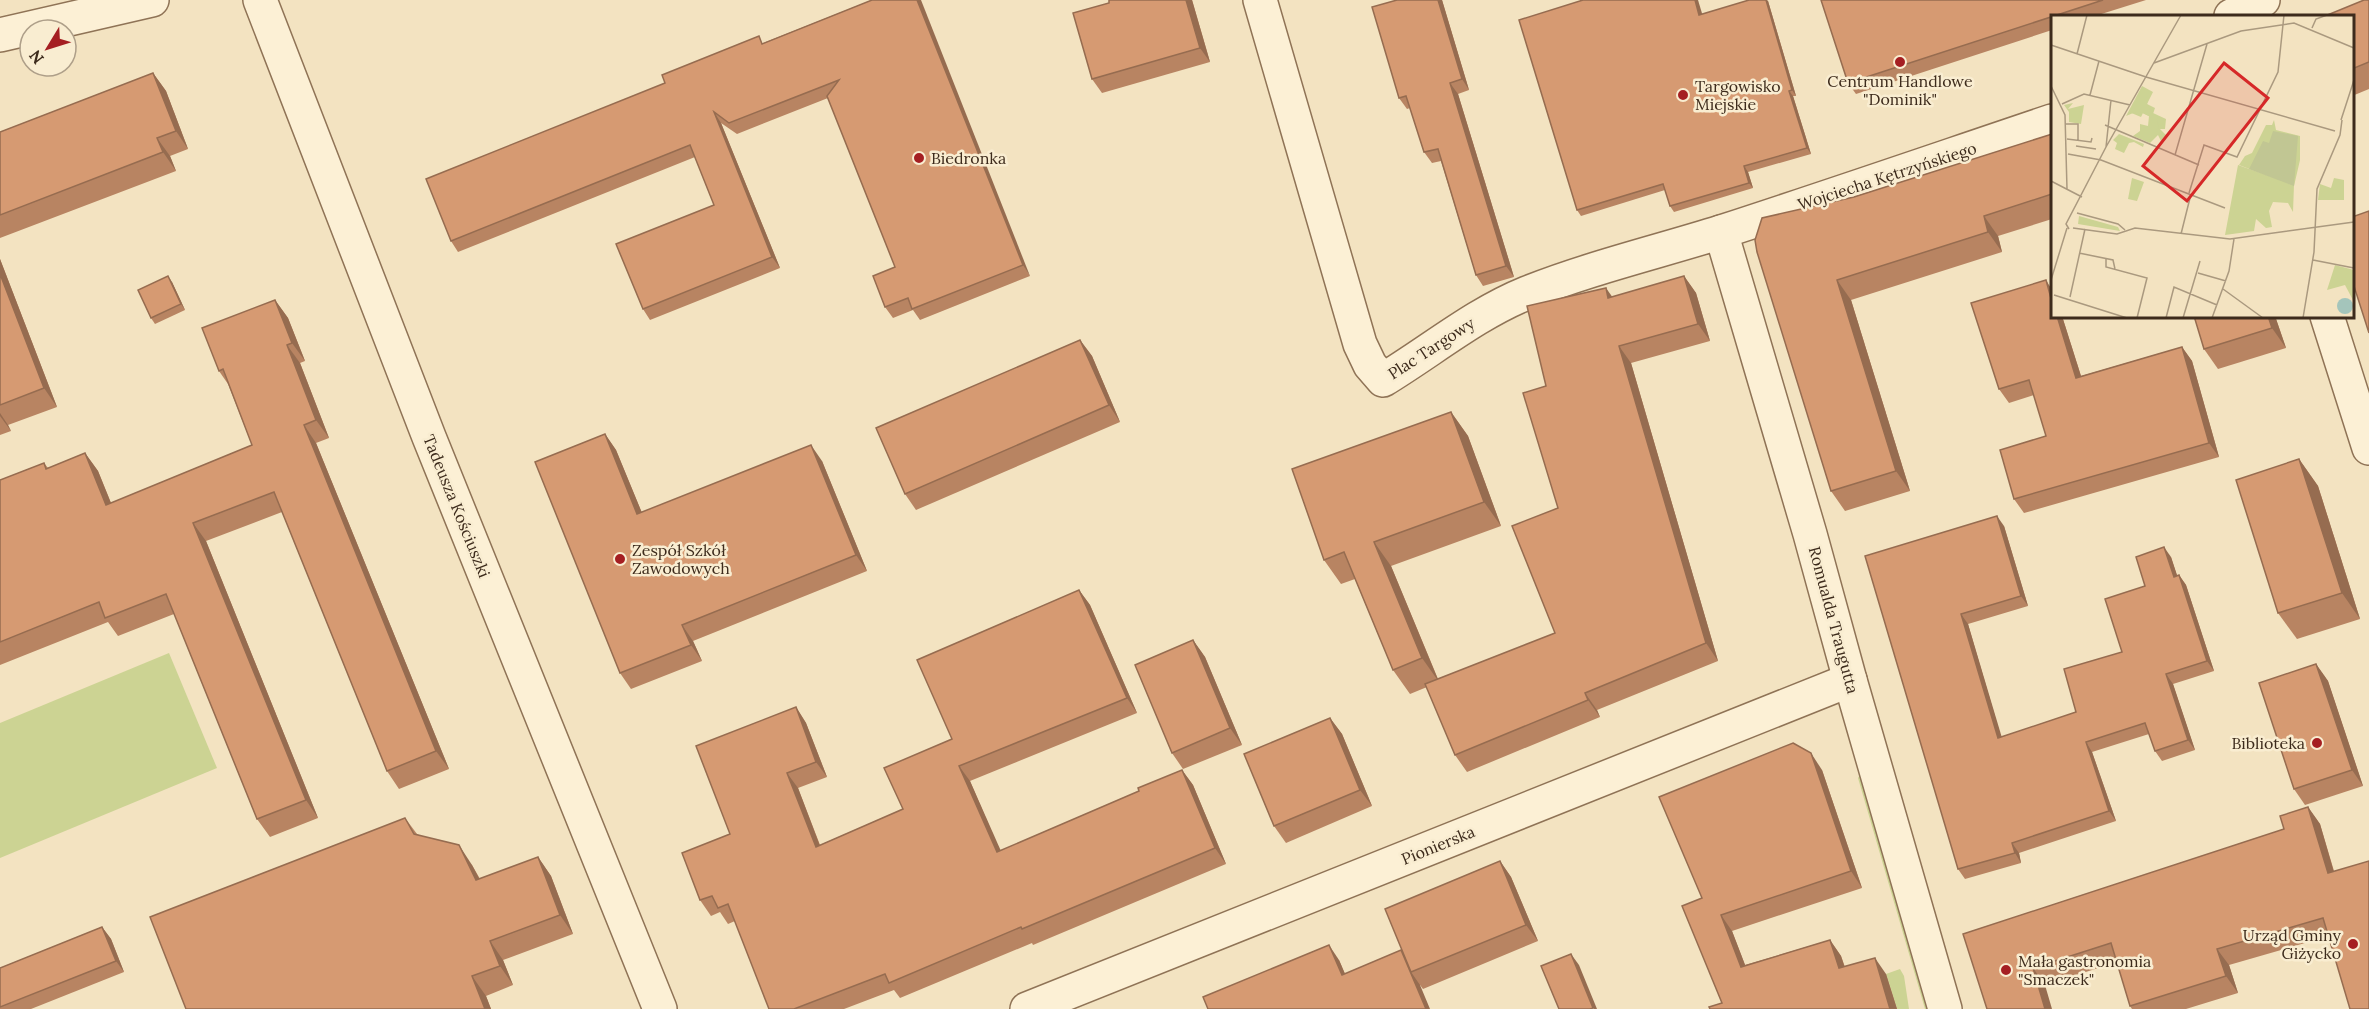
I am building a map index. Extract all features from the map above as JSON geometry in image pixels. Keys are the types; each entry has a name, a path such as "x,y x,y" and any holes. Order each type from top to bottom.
{"street":[{"path":"0,35 152,0"},
{"name":"Tadeusza Kościuszki","path":"260,0 429,436 660,1009"},
{"name":"Plac Targowy","path":"1260,0 1360,344 1370,365 1383,380 1475,320 1526,294 1627,259 1721,232"},
{"path":"2224,0 2230,15"},
{"path":"2232,15 2262,0"},
{"name":"Wojciecha Kętrzyńskiego","path":"1721,232 2051,121"},
{"name":"Romualda Traugutta","path":"1721,232 1810,534 1945,1009"},
{"path":"2328,318 2369,448"},
{"name":"Pionierska","path":"1027,1009 1850,680"}],"green space":[{"path":"169,653 217,768 0,858 0,723"},
{"path":"1861,773 1930,1009 1925,1009 1858,778"},
{"path":"1900,969 1904,976 1909,1009 1897,1009 1886,974"}],"building":[{"path":"872,0 917,0 1023,265 912,309 908,298 885,307 873,276 895,267 827,96 839,80 729,123 714,112 772,257 643,309 616,244 714,205 690,145 451,241 426,179 665,83 662,75 759,36 762,44"},
{"path":"1109,0 1186,0 1200,48 1092,79 1073,13 1109,3"},
{"path":"1397,0 1438,0 1462,79 1450,83 1506,266 1476,275 1438,149 1424,152 1406,96 1399,98 1372,7"},
{"name":"Targowisko Miejskie","path":"1583,0 1695,0 1699,15 1749,0 1766,0 1792,90 1789,91 1807,148 1744,166 1749,183 1670,206 1663,184 1577,210 1519,20"},
{"name":"Centrum Handlowe \"Dominik\"","path":"1821,0 2103,0 2051,15 2051,17 1848,83"},
{"path":"2369,0 2369,62 2354,68 2354,15 2327,15"},
{"path":"153,73 176,131 157,138 163,152 0,215 0,132"},
{"path":"2051,134 2051,194 1984,216 1988,232 1837,280 1896,471 1831,491 1755,240 1762,218 1854,197"},
{"path":"2369,211 2369,333 2354,286 2354,216"},
{"path":"0,274 44,388 0,405"},
{"path":"168,276 181,304 151,318 138,290"},
{"path":"1684,276 1698,324 1619,346 1706,643 1585,693 1588,700 1455,755 1425,684 1555,633 1512,526 1558,508 1523,393 1546,386 1527,306 1606,288 1608,298"},
{"path":"2046,280 2051,298 2051,318 2058,318 2076,378 2182,347 2209,443 2014,499 2000,450 2046,436 2029,380 1999,389 1971,303"},
{"path":"275,300 292,343 287,345 316,420 304,425 436,751 387,771 274,492 193,523 306,800 257,819 166,594 105,618 99,602 0,642 0,480 44,463 46,469 85,453 106,505 252,445 223,369 219,371 202,328"},
{"path":"2195,318 2269,318 2272,328 2204,349"},
{"path":"1080,340 1109,405 905,494 876,428"},
{"path":"1451,412 1484,502 1374,542 1422,658 1393,670 1344,552 1324,560 1292,469"},
{"path":"605,434 637,514 811,445 856,555 682,625 691,645 620,673 535,462"},
{"path":"2299,459 2342,593 2278,613 2236,480"},
{"path":"1997,516 2021,596 1961,614 1998,738 2076,712 2064,669 2122,652 2105,599 2145,586 2136,557 2164,547 2174,577 2179,575 2207,661 2166,674 2188,740 2155,751 2145,723 2086,742 2109,811 2012,843 2015,853 1958,869 1865,556"},
{"path":"1079,590 1127,698 959,766 997,852 1182,770 1215,848 889,983 885,974 794,1009 769,1009 728,904 718,908 712,896 700,900 682,853 730,834 696,746 796,707 816,762 787,773 816,847 903,809 884,768 952,739 917,660"},
{"path":"1193,640 1230,728 1172,753 1135,665"},
{"name":"Biblioteka","path":"2316,664 2352,770 2294,789 2259,683"},
{"path":"1330,718 1360,790 1274,826 1244,754"},
{"path":"1793,743 1811,753 1851,871 1721,915 1741,967 1830,940 1839,968 1875,958 1890,1009 1710,1009 1709,1007 1722,1003 1682,906 1702,898 1659,797"},
{"path":"2308,807 2328,873 2369,861 2369,1009 2350,1009 2323,918 2217,949 2226,976 2130,1006 2111,943 2033,968 2045,1009 1987,1009 1963,934 2284,829 2280,816"},
{"path":"405,818 414,834 459,845 476,880 538,857 560,915 490,941 500,966 472,976 485,1009 186,1009 150,917"},
{"path":"1500,861 1526,925 1411,972 1385,909"},
{"path":"102,927 116,961 0,1007 0,968"},
{"path":"1329,945 1342,975 1401,950 1426,1009 1208,1009 1203,997"},
{"path":"1571,954 1593,1008 1559,1009 1541,966"}],"place":[{"name":"Centrum Handlowe \"Dominik\"","path":"1900,62"},
{"name":"Targowisko Miejskie","path":"1683,95"},
{"name":"Biedronka","path":"919,158"},
{"name":"Zespół Szkół Zawodowych","path":"620,559"},
{"name":"Biblioteka","path":"2317,743"},
{"name":"Urząd Gminy Giżycko","path":"2353,944"},
{"name":"Mała gastronomia \"Smaczek\"","path":"2006,970"}]}
